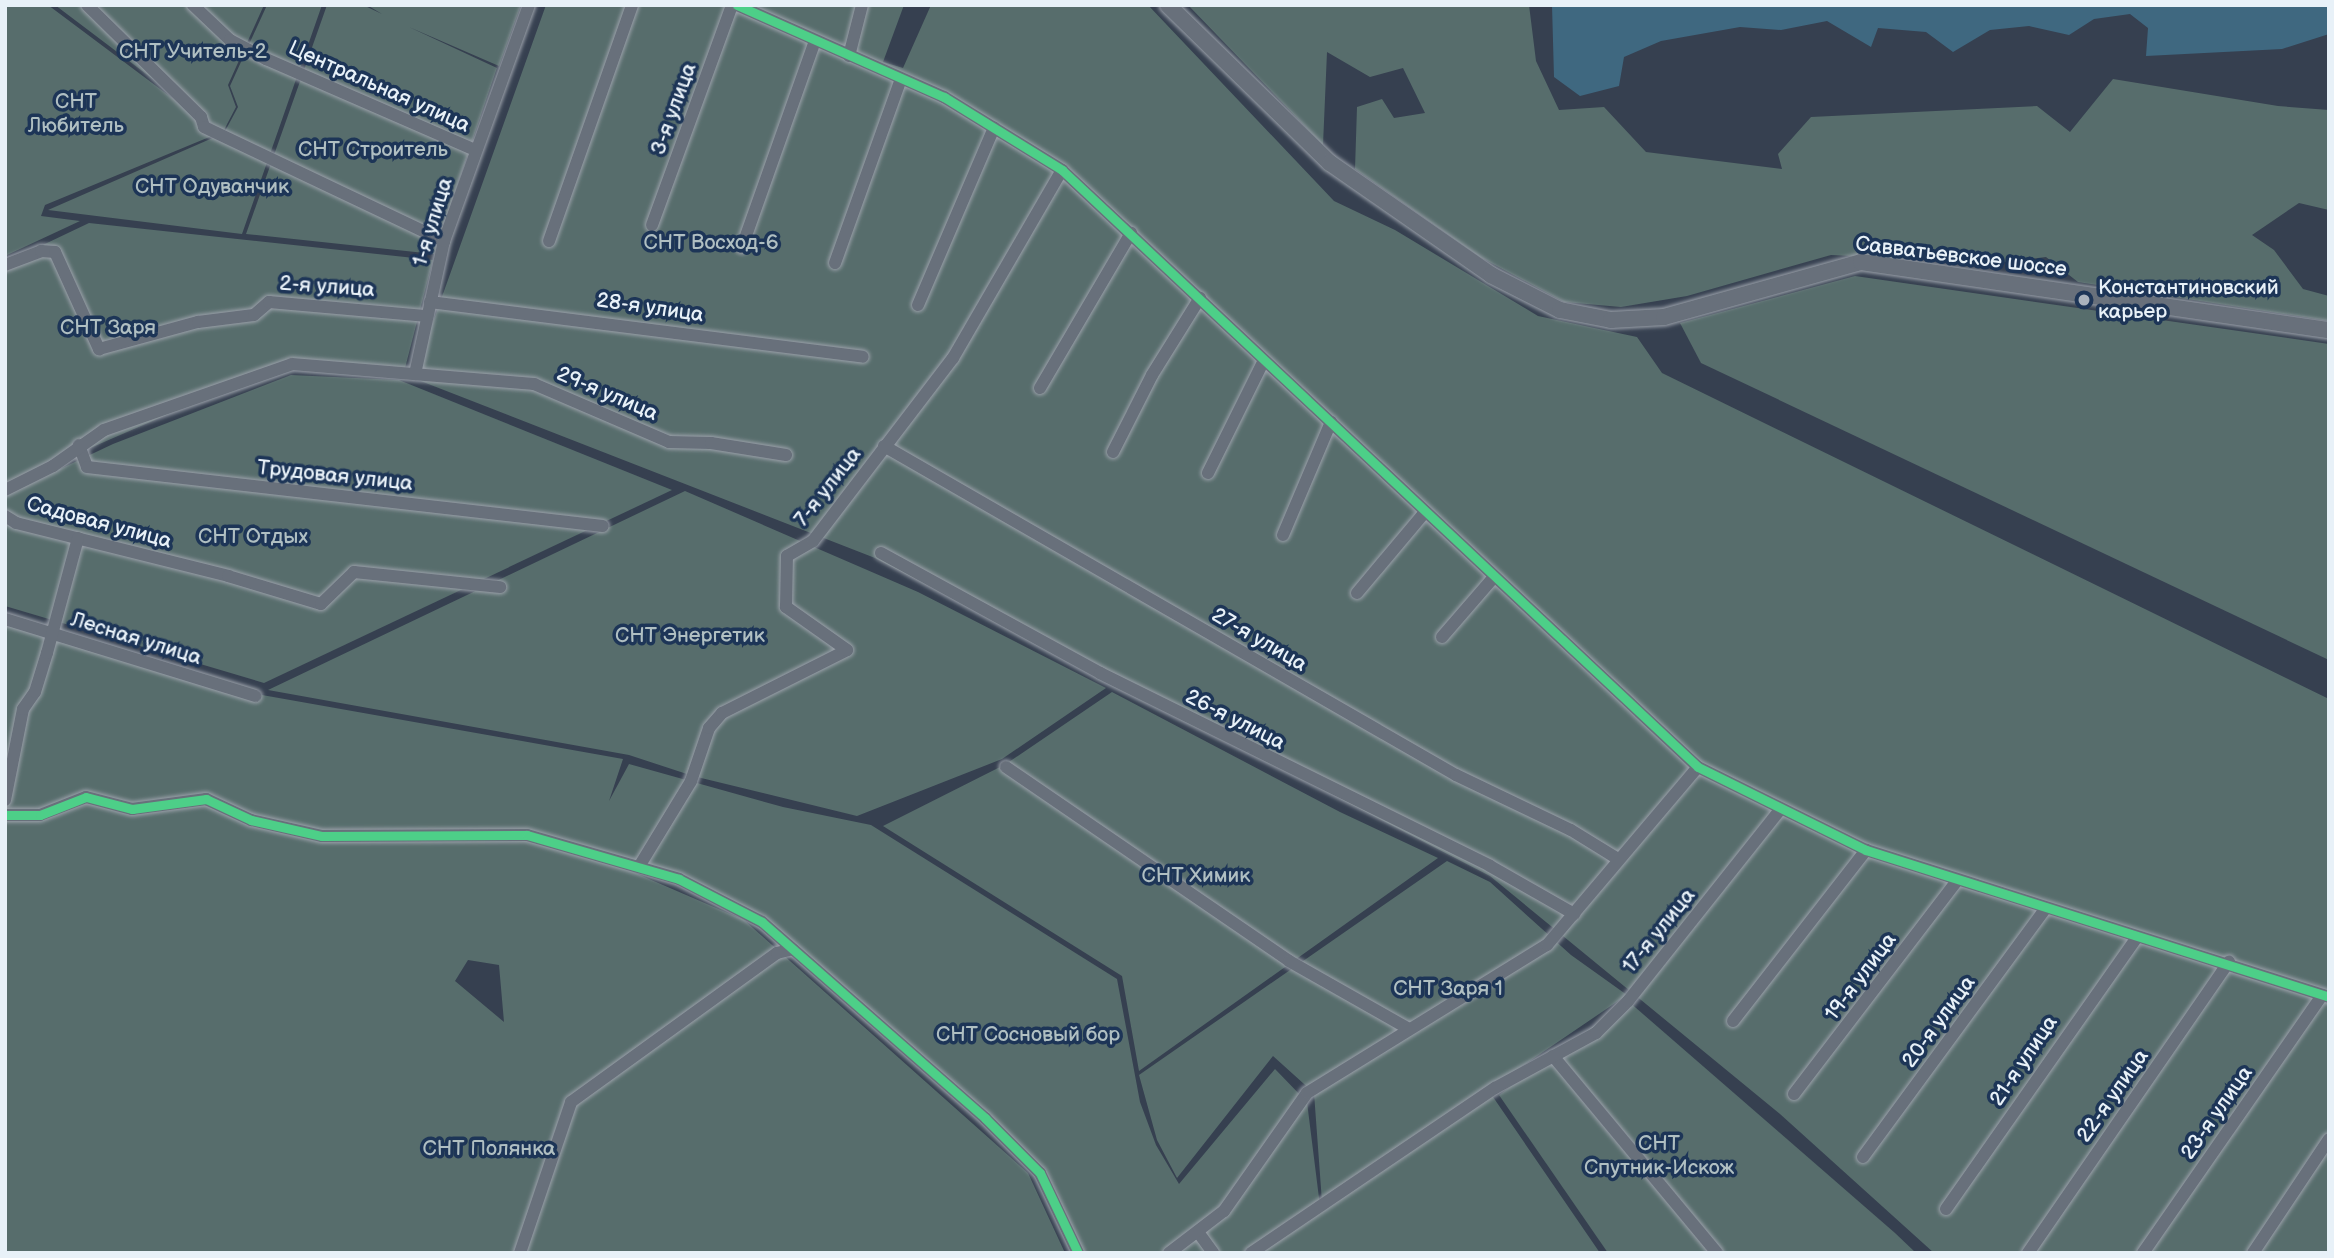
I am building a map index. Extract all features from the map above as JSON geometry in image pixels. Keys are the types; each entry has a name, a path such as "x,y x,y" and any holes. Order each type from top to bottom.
{"main road":[{"name":"Савватьевское шоссе","path":"1168,5 1308,146 1513,289 1586,316 1637,320 1673,316 1840,264 1861,262 2329,330"}],"street":[{"path":"87,5 201,117 204,127 444,240"},
{"name":"Центральная улица","path":"194,5 230,40 475,150"},
{"name":"1-я улица","path":"413,374 444,240 529,5"},
{"path":"549,241 632,5"},
{"path":"734,5 944,97 1062,170 1698,767 1780,810 1866,850 1956,882 2229,962 2325,996"},
{"name":"3-я улица","path":"652,225 734,5"},
{"path":"849,56 863,5"},
{"path":"742,247 815,41"},
{"path":"835,263 901,79"},
{"path":"918,305 994,128"},
{"name":"7-я улица","path":"640,865 691,781 709,727 722,713 847,650 844,644 786,607 787,556 813,541 953,358 1062,170"},
{"path":"1040,388 1131,233"},
{"name":"2-я улица","path":"5,265 41,251 55,252 99,349 198,322 254,315 269,302 427,316"},
{"path":"1113,452 1152,375 1200,298"},
{"name":"28-я улица","path":"430,302 863,357"},
{"path":"1208,473 1264,360"},
{"name":"29-я улица","path":"5,490 53,466 79,445 104,430 292,364 534,384 669,442 711,443 786,455"},
{"path":"1283,535 1331,422"},
{"name":"Трудовая улица","path":"79,445 87,467 603,526"},
{"name":"27-я улица","path":"884,446 1456,775 1572,830 1618,859"},
{"path":"1357,593 1425,512"},
{"name":"Садовая улица","path":"5,516 16,523 321,604 354,572 500,587"},
{"path":"5,800 23,709 35,692 78,538"},
{"name":"26-я улица","path":"880,553 1100,673 1490,866 1574,914"},
{"path":"1442,637 1494,577"},
{"name":"Лесная улица","path":"5,619 254,696"},
{"path":"1006,767 1289,961 1409,1029"},
{"path":"1170,1253 1224,1211 1307,1093 1547,944 1698,767"},
{"path":"5,815 40,815 86,797 132,809 206,799 251,820 322,836 527,835 640,865 680,879 762,922 934,1070 1040,1173 1078,1253"},
{"name":"17-я улица","path":"1251,1253 1392,1155 1553,1056 1596,1033 1628,1001 1780,810"},
{"path":"1733,1021 1866,850"},
{"name":"19-я улица","path":"1794,1094 1956,882"},
{"name":"20-я улица","path":"1863,1157 2045,909"},
{"name":"21-я улица","path":"1946,1209 2137,937"},
{"path":"520,1253 571,1102 777,953 793,949"},
{"name":"22-я улица","path":"2028,1253 2229,962"},
{"name":"23-я улица","path":"2143,1253 2325,996"},
{"path":"1553,1056 1717,1253"},
{"path":"2253,1253 2329,1139"},
{"path":"1198,1232 1213,1253"}],"green space":[{"name":"СНТ Любитель","path":"5,5 48,5 219,133 45,205 41,216 80,221 5,256"},
{"name":"СНТ Учитель-2","path":"55,5 264,5 228,85 236,107 223,132"},
{"name":"СНТ Одуванчик","path":"267,5 322,5 242,234 48,210 224,133 238,107 230,86"},
{"name":"СНТ Строитель","path":"327,5 363,5 382,14 367,5 521,5 499,66 409,27 497,68 434,254 246,234"},
{"name":"СНТ Восход-6","path":"546,5 904,5 883,62 903,68 931,5 1148,5 1334,201 1395,230 1538,316 1637,337 1662,373 2329,699 2329,1253 1934,1253 1780,1114 1490,876 875,558 413,378"},
{"path":"1188,5 1529,5 1536,61 1559,110 1604,107 1646,152 1782,169 1778,154 1811,117 2037,106 2070,132 2113,79 2278,106 2329,110 2329,210 2299,203 2252,235 2274,250 2303,289 2329,296 2329,321 2078,282 2046,257 1997,263 1831,255 1687,296 1621,307 1564,302 1480,257 1355,169 1357,107 1382,99 1394,118 1425,113 1403,68 1370,77 1327,52 1323,145"},
{"name":"СНТ Заря","path":"89,223 433,260 404,372 277,367 5,485 5,263"},
{"path":"1855,276 2329,344 2329,660 1701,363 1680,323"},
{"name":"СНТ Отдых","path":"291,375 399,380 672,490 264,683 5,606 5,495 113,444"},
{"name":"СНТ Энергетик","path":"685,491 918,592 1106,688 1002,759 857,816 693,776 629,755 268,690"},
{"path":"5,616 262,695 623,759 609,801 629,764 783,807 871,825 1117,979 1140,1102 1156,1145 1179,1184 1275,1069 1307,1102 1320,1206 1491,1094 1600,1253 1073,1253 1040,1176 763,915 589,853 744,920 1028,1173 1065,1253 5,1253","holes":["468,960 499,965 504,1022 455,981"]},
{"name":"СНТ Химик","path":"1112,692 1340,812 1438,858 1139,1071 1122,976 883,826 1006,764"},
{"name":"СНТ Заря 1","path":"1447,861 1490,882 1571,955 1627,995 1322,1202 1314,1093 1273,1056 1177,1178 1157,1140 1139,1075"},
{"name":"СНТ Спутник-Искож","path":"1628,1001 1916,1253 1608,1253 1499,1095"}],"water":[{"path":"1552,5 2329,5 2329,34 2282,49 2146,56 2148,28 2130,14 2094,19 2069,35 2029,26 1990,30 1953,52 1926,32 1878,28 1871,47 1827,21 1781,30 1740,27 1661,41 1624,57 1619,86 1580,96 1554,77"}],"cycle path":[{"path":"737,5 944,97 1062,170 1698,767 1866,850 2329,997"},
{"path":"5,815 40,815 86,797 132,809 206,799 251,820 322,836 527,835 679,879 762,922 985,1118 1040,1173 1078,1253"}],"place":[{"name":"Константиновский карьер","path":"2084,300"}],"park label":[{"name":"СНТ Сосновый бор","path":"1028,1035"},
{"name":"СНТ Полянка","path":"489,1149"}]}
